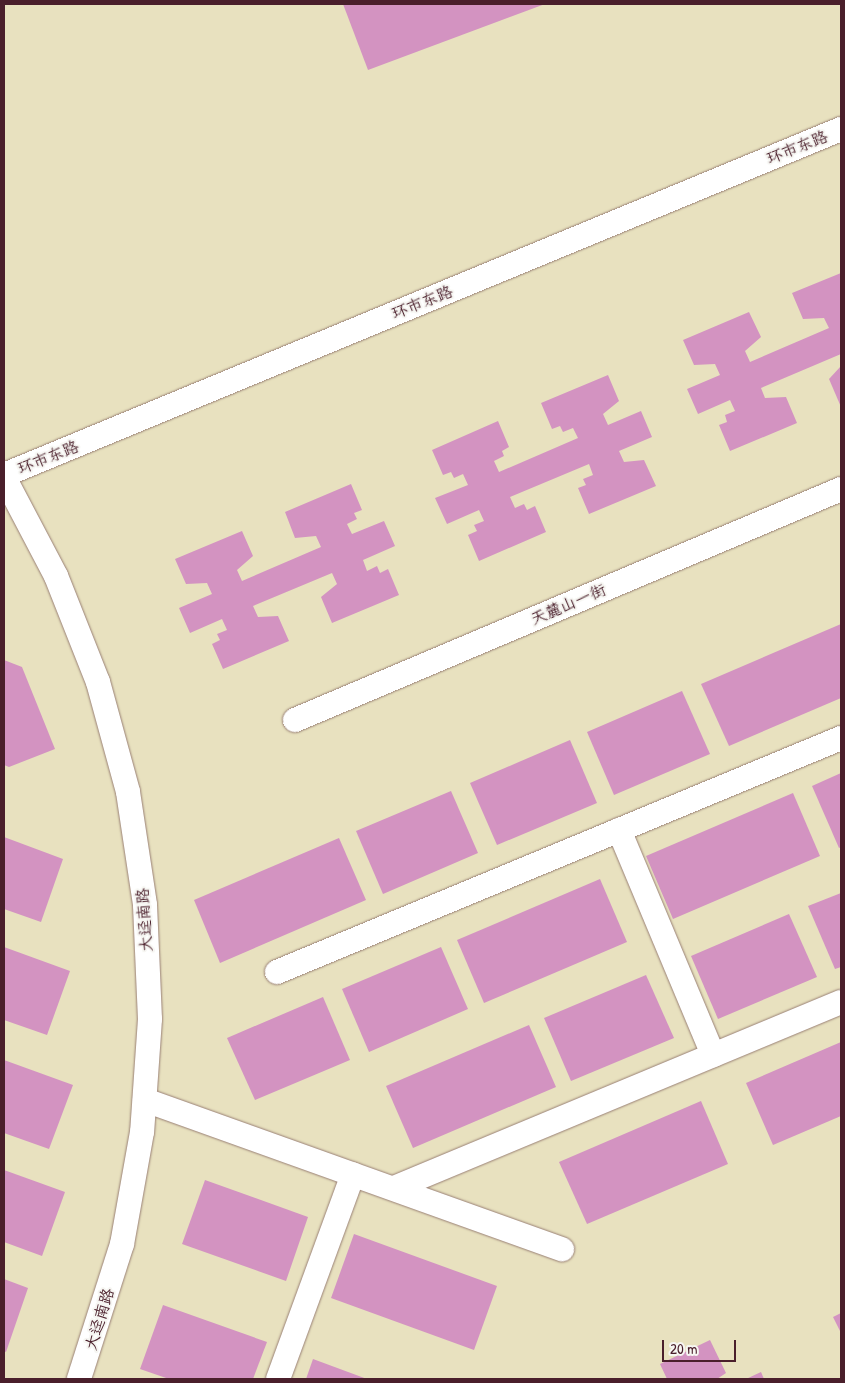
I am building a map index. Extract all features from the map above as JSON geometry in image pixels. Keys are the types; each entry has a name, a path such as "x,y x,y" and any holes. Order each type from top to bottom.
{"street":[{"name":"环市东路","path":"4,476 841,129"},
{"name":"大迳南路","path":"4,476 56,576 94,673 128,792 145,905 150,1019 145,1100 122,1244 78,1379"},
{"name":"天麓山一街","path":"295,720 841,489"},
{"path":"277,972 841,738"},
{"path":"619,830 714,1055"},
{"path":"394,1188 841,1002"},
{"path":"145,1100 562,1249"},
{"path":"278,1379 353,1174"}],"building":[{"path":"343,4 545,4 368,70"},
{"path":"841,273 841,354 761,388 765,398 786,397 797,423 730,451 719,425 727,422 725,415 735,411 730,400 698,414 687,389 720,375 715,364 694,365 683,340 749,312 761,337 745,351 750,362 829,328 824,318 803,319 792,293"},
{"path":"841,366 841,407 829,379"},
{"path":"608,375 619,401 603,414 608,425 641,411 652,437 619,451 624,462 644,460 656,486 589,514 578,488 586,485 583,479 593,475 589,464 510,497 515,508 524,504 527,510 535,506 546,532 479,561 468,535 477,531 474,525 484,521 479,510 447,524 435,498 468,485 463,474 454,478 451,472 443,475 432,450 498,421 509,447 502,451 504,456 494,461 499,472 578,438 573,428 563,432 560,426 552,429 541,403"},
{"path":"351,484 362,510 354,513 357,519 347,524 352,534 384,521 395,546 363,560 367,571 377,566 380,573 388,569 399,595 332,623 321,597 337,584 332,573 253,606 258,617 278,616 289,641 223,669 212,644 220,640 217,634 227,630 222,619 190,633 179,608 212,594 207,583 186,584 175,559 242,531 253,556 237,570 242,581 321,547 316,536 295,538 285,512"},
{"path":"841,624 841,698 729,746 701,684"},
{"path":"4,660 22,667 55,749 9,767 4,765"},
{"path":"682,691 710,754 614,795 587,732"},
{"path":"570,740 597,803 497,845 470,783"},
{"path":"841,773 841,847 839,848 812,786"},
{"path":"451,791 478,853 383,894 356,831"},
{"path":"793,793 820,856 673,919 646,856"},
{"path":"4,837 63,859 41,922 4,909"},
{"path":"339,838 366,900 220,963 194,900"},
{"path":"600,879 627,942 484,1003 457,940"},
{"path":"841,893 841,967 835,969 808,906"},
{"path":"789,914 817,977 718,1019 691,956"},
{"path":"4,947 70,971 47,1035 4,1020"},
{"path":"441,947 468,1009 369,1052 342,989"},
{"path":"646,975 674,1038 571,1081 544,1018"},
{"path":"323,997 350,1060 255,1100 227,1038"},
{"path":"529,1025 556,1087 413,1148 386,1086"},
{"path":"841,1042 841,1116 773,1145 746,1083"},
{"path":"4,1060 73,1085 49,1149 4,1133"},
{"path":"701,1101 728,1164 587,1224 559,1162"},
{"path":"4,1170 65,1192 42,1256 4,1242"},
{"path":"205,1180 308,1217 286,1281 182,1244"},
{"path":"354,1234 497,1286 474,1350 331,1298"},
{"path":"4,1279 28,1288 6,1352 4,1351"},
{"path":"163,1305 267,1342 253,1379 169,1379 140,1369"},
{"path":"841,1313 841,1333 833,1317"},
{"path":"710,1340 726,1373 717,1379 667,1379 660,1364"},
{"path":"313,1359 367,1379 306,1379"},
{"path":"761,1372 764,1379 746,1379"}]}
